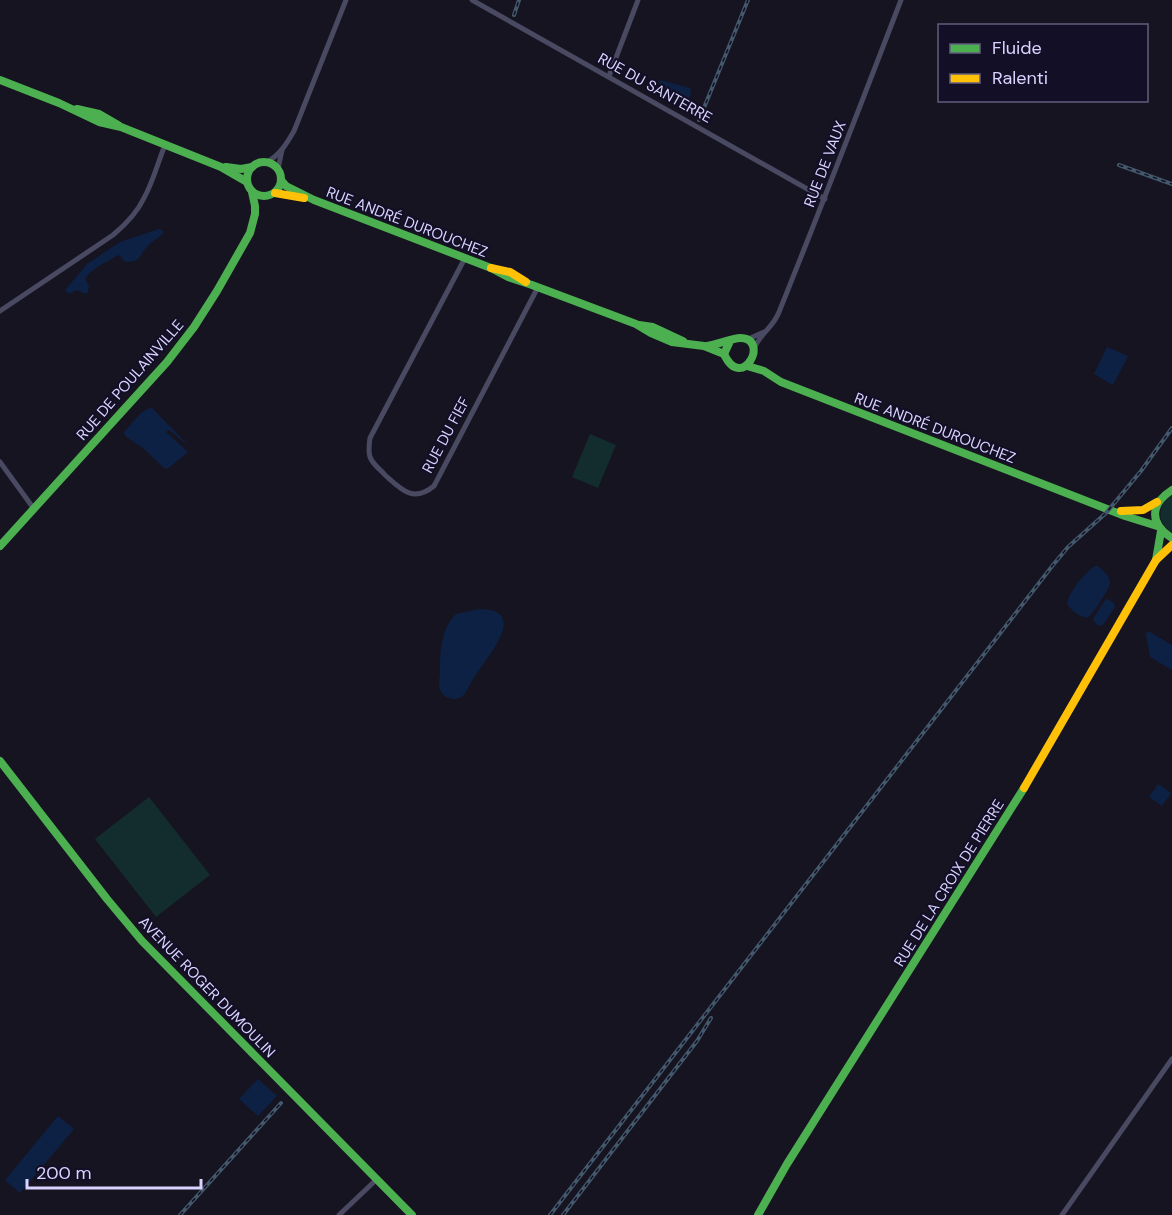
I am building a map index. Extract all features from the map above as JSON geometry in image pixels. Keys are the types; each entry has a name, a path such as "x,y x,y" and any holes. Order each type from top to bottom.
{"main road":[{"path":"0,80 69,107 113,121 121,127 221,167 247,182"},
{"path":"221,167 241,169 267,162 278,169 281,180 278,189 271,195 262,197 252,192 247,182 248,171 252,167"},
{"name":"RUE ANDRÉ DUROUCHEZ","path":"281,180 286,186 314,200 491,268 501,268 538,287 636,324 653,327 689,343 724,354"},
{"name":"RUE DE POULAINVILLE","path":"0,546 187,338 215,298 252,229 255,204 252,192"},
{"name":"RUE ANDRÉ DUROUCHEZ","path":"271,195 314,200"},
{"name":"RUE DE POULAINVILLE","path":"255,215 263,200 271,195"},
{"path":"704,346 738,338 746,340 764,371"},
{"path":"730,341 724,354 727,362 732,366 742,368 747,366 754,352"},
{"name":"RUE ANDRÉ DUROUCHEZ","path":"747,366 764,371 781,382 1122,515 1143,520 1172,538"},
{"path":"1158,502 1172,490"},
{"name":"RUE ANDRÉ DUROUCHEZ","path":"1116,511 1143,510 1158,502"},
{"name":"RUE DE LA CROIX DE PIERRE","path":"1156,560 1159,528 1155,516 1158,502"},
{"name":"RUE DE LA CROIX DE PIERRE","path":"758,1215 787,1164 1013,807 1156,560 1172,545"},
{"name":"AVENUE ROGER DUMOULIN","path":"0,762 142,941 412,1215"}],"street":[{"path":"278,169 283,150 294,131 346,0"},
{"name":"RUE DU SANTERRE","path":"472,0 825,199"},
{"path":"609,76 638,0"},
{"name":"RUE DE VAUX","path":"754,352 757,341 775,322 901,0"},
{"path":"0,311 123,227 144,198 165,145"},
{"path":"267,162 283,150"},
{"name":"RUE DU FIEF","path":"465,258 370,438 368,448 373,464 404,492 420,494 434,486 538,287"},
{"path":"746,340 765,332"},
{"path":"0,462 34,509"},
{"path":"1062,1215 1172,1059"},
{"path":"339,1215 377,1179"}],"green space":[{"path":"590,434 616,445 598,488 572,477"},
{"path":"1172,496 1172,532 1163,524 1160,514 1163,504"},
{"path":"149,797 210,875 156,917 95,839"}],"water":[{"path":"660,80 690,88 691,94 686,104 659,90"},
{"path":"159,229 163,233 145,249 138,259 125,262 118,255 88,275 85,279 89,286 88,292 85,294 77,290 71,293 66,292 66,289 87,264 120,242"},
{"path":"1107,347 1128,356 1113,385 1094,374"},
{"path":"151,407 191,448 169,430 166,432 188,452 167,469 125,436 124,432 141,413"},
{"path":"1095,566 1106,573 1110,582 1100,602 1087,618 1070,608 1067,602 1078,582"},
{"path":"1108,599 1114,603 1115,607 1103,625 1099,626 1093,619"},
{"path":"480,609 495,612 503,618 500,638 463,695 458,699 447,697 441,691 439,684 444,634 456,614"},
{"path":"1147,632 1172,645 1172,670 1150,657"},
{"path":"1158,784 1171,793 1162,806 1149,797"},
{"path":"258,1079 277,1096 258,1116 239,1099"},
{"path":"58,1116 74,1129 20,1193 5,1180"}],"railway":[{"path":"514,15 519,0"},
{"path":"699,120 748,0"},
{"path":"1119,165 1172,184"},
{"path":"550,1215 1053,565 1068,547 1106,513 1141,471 1172,428"},
{"path":"563,1215 697,1041 711,1018"},
{"path":"180,1215 281,1103"}],"traffic: fast":[{"path":"0,80 59,103 99,122 121,127 221,167 247,182"},
{"path":"77,109 99,114 118,125"},
{"path":"264,162 276,167 281,179 276,191 264,196 252,191 247,179 252,167 264,162"},
{"path":"226,167 241,169 252,167"},
{"path":"281,180 286,186 314,200 491,268 508,277 636,324 672,342 704,346 724,354"},
{"path":"0,546 167,362 194,327 250,233 255,214 252,192"},
{"path":"639,325 653,327 683,341"},
{"path":"707,346 737,338 749,340 753,346 753,353 745,366 738,368 731,365 724,354 730,341"},
{"path":"747,366 764,371 781,382 1125,516 1157,526"},
{"path":"1172,490 1159,501 1155,514 1159,527 1172,538"},
{"path":"1156,560 1161,531"},
{"path":"0,761 142,941 412,1215"},
{"path":"758,1215 787,1164 1024,788"}],"traffic: slow":[{"path":"275,193 304,198"},
{"path":"491,268 510,272 526,282"},
{"path":"1121,511 1143,510 1157,502"},
{"path":"1024,788 1156,560 1172,545"}]}
